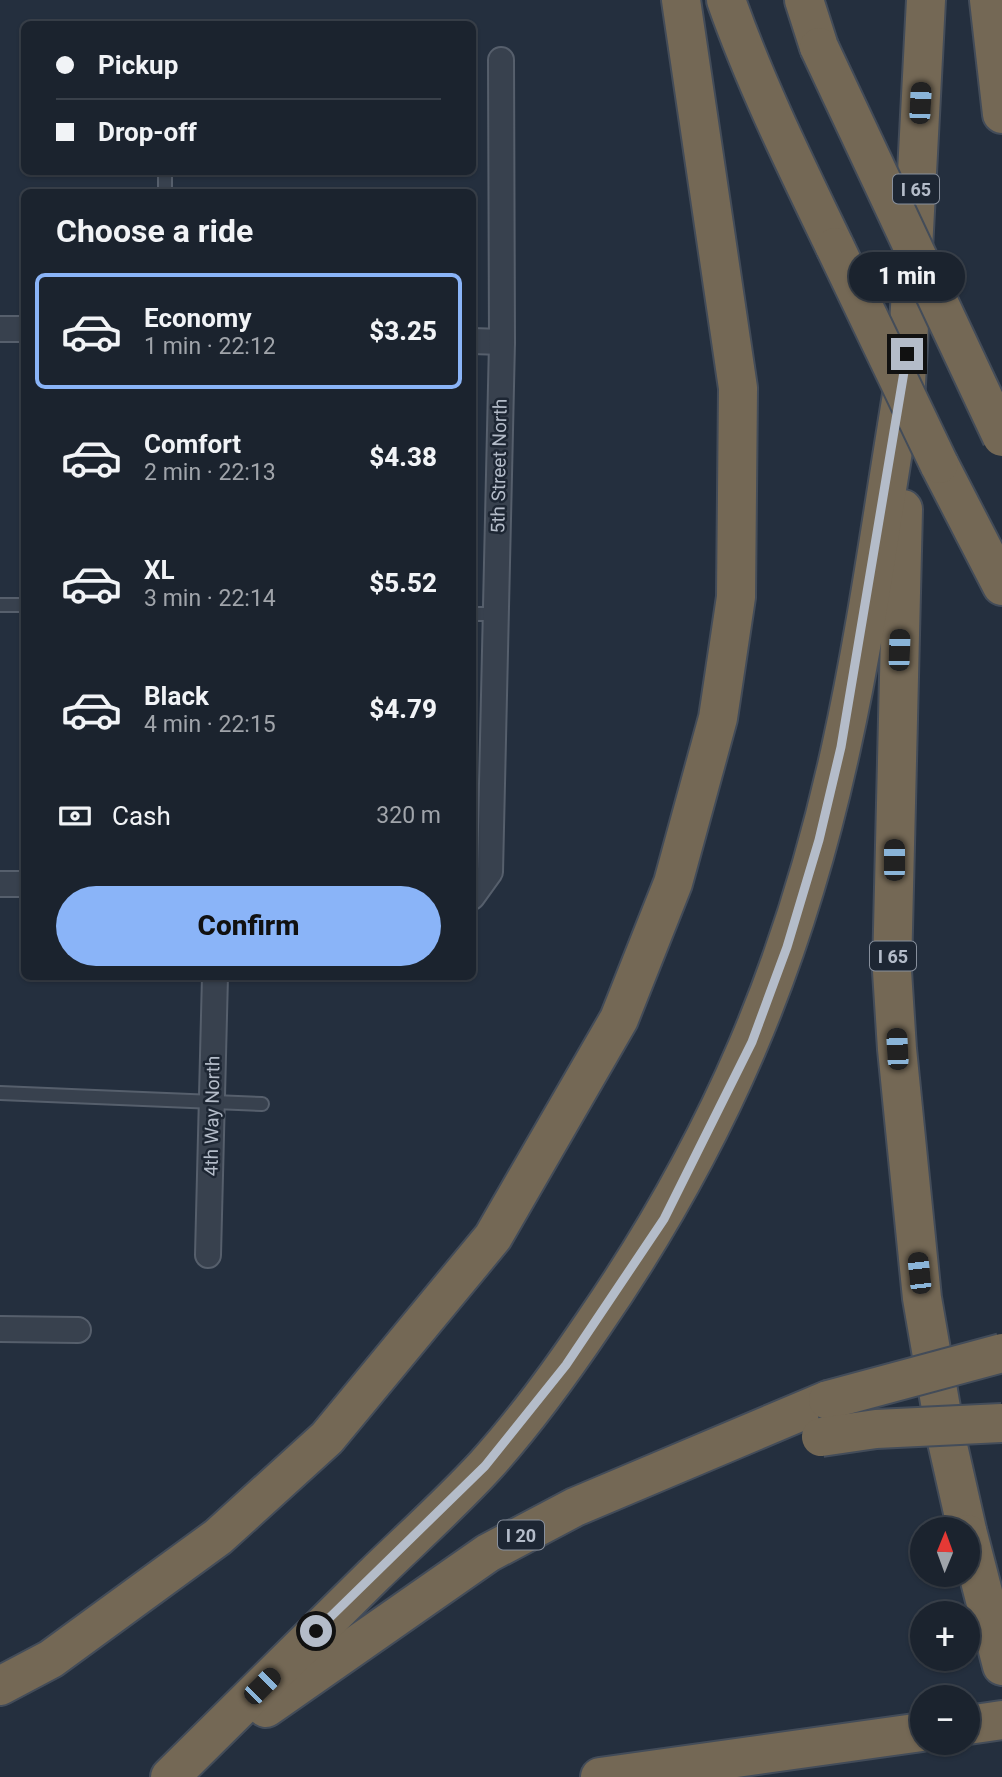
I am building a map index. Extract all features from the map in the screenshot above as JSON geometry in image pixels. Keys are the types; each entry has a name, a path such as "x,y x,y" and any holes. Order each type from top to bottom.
{"highway":[{"path":"0,1686 51,1659 219,1537 327,1438 494,1237 619,1019 673,883 718,718 736,597 738,388 681,0"},
{"path":"726,0 783,140 994,560 1002,586"},
{"path":"804,0 819,47 1002,437"},
{"name":"I 65","path":"926,0 905,377 892,971 898,1061 922,1298 946,1437 964,1517"},
{"path":"989,0 1002,114"},
{"path":"170,1777 485,1466 566,1365 664,1219 746,1055 787,947 838,760 905,377"},
{"name":"I 20","path":"170,1777 377,1628 488,1553 575,1507 676,1462 828,1400 1002,1353"},
{"path":"676,1462 785,1440 876,1429 1002,1423"},
{"name":"I 65","path":"980,1587 1002,1666"},
{"path":"980,1723 1002,1720"},
{"path":"600,1777 910,1734"}],"street":[{"name":"5th Street North","path":"476,891 490,872 484,614 502,342 500,60"},
{"path":"0,329 21,329"},
{"path":"476,341 502,342"},
{"path":"0,884 21,884"},
{"name":"4th Way North","path":"208,1255 215,980"},
{"path":"0,1329 78,1330"}],"lane":[{"path":"0,605 21,605"},
{"path":"0,1093 262,1104"}],"route":[{"path":"316,1631 485,1466 566,1365 664,1219 752,1042 787,947 819,840 841,747 907,354"}]}
